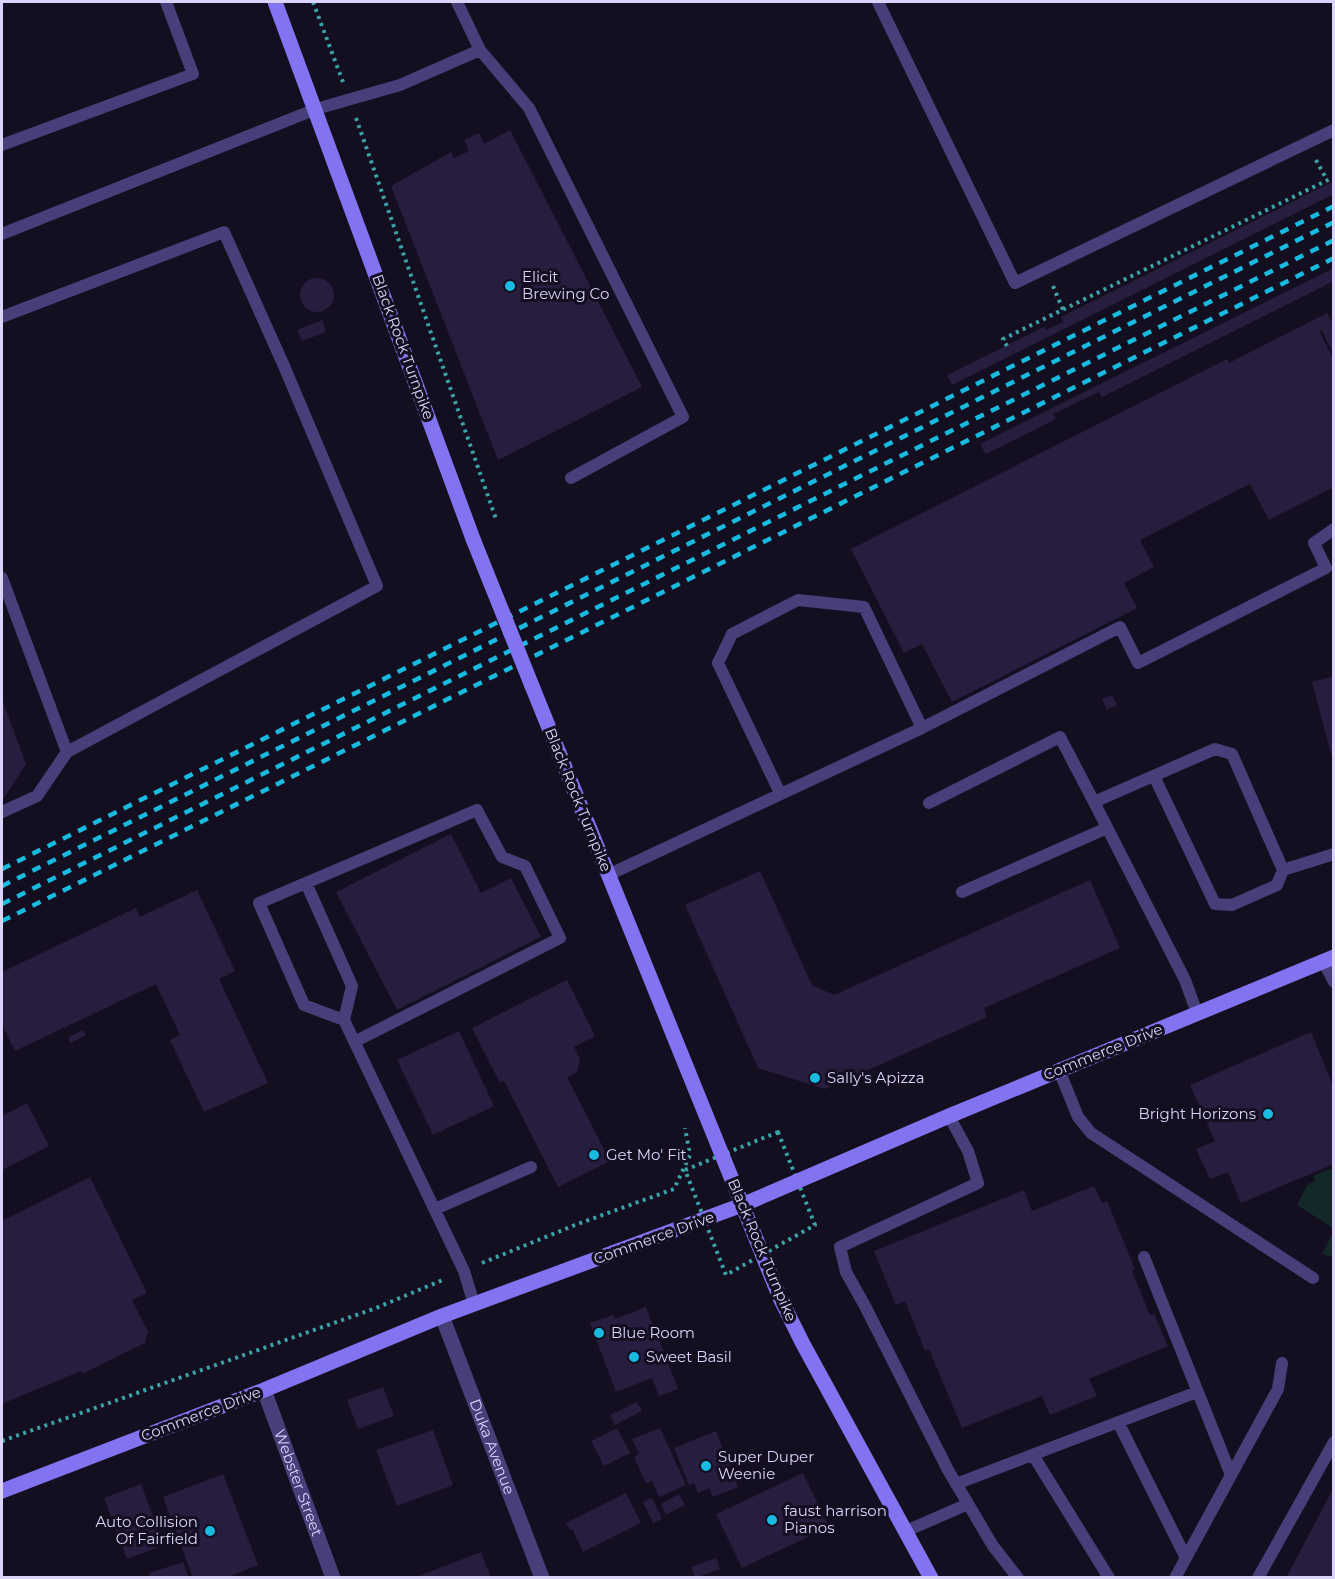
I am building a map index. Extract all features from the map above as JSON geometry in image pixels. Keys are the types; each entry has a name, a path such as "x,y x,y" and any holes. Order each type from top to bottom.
{"main road":[{"name":"Black Rock Turnpike","path":"275,2 473,539 780,1298 931,1578"},
{"name":"Commerce Drive","path":"2,1491 264,1390 442,1316 742,1205 949,1116 1328,959"}],"street":[{"name":"Duka Avenue","path":"442,1316 542,1578"},
{"name":"Webster Street","path":"264,1390 333,1578"}],"lane":[{"path":"2,146 193,74 166,2"},
{"path":"457,2 480,50 529,108 683,417 571,478"},
{"path":"878,2 1015,283 1334,130"},
{"path":"2,234 316,110 399,84 480,50"},
{"path":"2,317 224,232 377,586 66,752 37,796 2,812"},
{"path":"608,875 922,728 1120,627 1138,663 1326,568 1314,543 1334,528"},
{"path":"2,578 66,752"},
{"path":"780,793 718,663 732,634 798,600 864,607 922,728"},
{"path":"929,803 1060,737 1185,980 1197,1013"},
{"path":"1094,802 1215,748 1232,754 1283,870 1277,885 1232,905 1215,904 1154,776"},
{"path":"356,1041 560,938 525,866 502,857 477,810 259,903 304,1005 344,1020 356,1041 464,1271 474,1304"},
{"path":"962,892 1107,828"},
{"path":"1283,870 1334,854"},
{"path":"306,883 352,986 344,1020"},
{"path":"1328,959 1334,982"},
{"path":"1059,1070 1078,1117 1091,1133 1313,1278"},
{"path":"949,1116 968,1151 978,1184 840,1247 846,1272 866,1306 956,1484 993,1546 1018,1578"},
{"path":"435,1209 531,1167"},
{"path":"1144,1257 1231,1475"},
{"path":"1175,1578 1278,1389 1282,1363"},
{"path":"956,1484 1197,1392"},
{"path":"1118,1422 1186,1558"},
{"path":"1258,1578 1334,1442"},
{"path":"1033,1455 1109,1578"},
{"path":"906,1531 968,1504"}],"path":[{"path":"313,2 349,98 496,519"},
{"path":"1007,346 1004,339 1334,177"},
{"path":"2,1441 376,1308 575,1225 674,1189 685,1170 690,1155 684,1121"}],"green space":[{"path":"1333,1168 1333,1228 1297,1205 1308,1184 1316,1181 1313,1176"},
{"path":"1333,1233 1333,1257 1322,1254"}],"building":[{"name":"Elicit Brewing Co","path":"510,130 642,387 498,460 391,186 451,152 454,158 469,151 464,140 479,133 484,144"},
{"path":"1334,181 1334,194 952,385 947,375 1044,327 1046,330 1063,322 1061,317"},
{"path":"1334,268 1334,281 1102,397 1099,392 1053,414 1056,419 986,454 980,444"},
{"path":"317,278 329,283 334,295 329,307 317,312 305,307 300,295 305,283"},
{"path":"1327,313 1334,326 1334,348 1331,349 1321,329 1320,333 1334,360 1334,487 1269,520 1250,484 1140,540 1154,567 1124,583 1137,608 952,702 922,644 904,653 851,549 1227,359 1229,363"},
{"path":"322,320 326,332 302,341 297,330"},
{"path":"1334,676 1334,760 1333,761 1312,682"},
{"path":"1112,695 1117,705 1107,710 1102,699"},
{"path":"2,699 26,764 2,801"},
{"path":"451,834 481,893 511,878 541,937 397,1010 336,892"},
{"path":"760,871 812,985 834,995 1090,880 1120,948 984,1008 987,1017 825,1089 758,1068 685,905"},
{"path":"197,890 235,971 219,979 268,1083 204,1112 170,1040 180,1035 156,984 15,1051 2,1024 2,972 136,908 140,917"},
{"path":"567,980 595,1036 574,1047 580,1059 577,1072 567,1077 610,1161 558,1187 504,1081 500,1083 472,1028"},
{"path":"83,1030 86,1035 71,1043 69,1041 69,1037"},
{"path":"459,1031 494,1106 433,1135 397,1060"},
{"name":"Bright Horizons","path":"1311,1032 1334,1088 1334,1164 1241,1203 1228,1172 1210,1179 1196,1149 1215,1141 1190,1085"},
{"path":"27,1103 49,1146 2,1170 2,1116"},
{"path":"90,1177 147,1293 132,1300 148,1332 145,1343 82,1374 81,1371 4,1403 2,1402 2,1221"},
{"path":"1094,1186 1102,1203 1107,1201 1135,1269 1132,1271 1150,1315 1154,1314 1168,1346 1089,1379 1097,1396 1050,1415 1042,1396 962,1428 929,1349 925,1351 905,1301 896,1305 874,1251 1024,1190 1032,1211"},
{"name":"Sweet Basil","path":"646,1307 654,1329 661,1326 664,1334 658,1337 678,1389 659,1396 652,1378 616,1392 590,1323 613,1315 615,1319"},
{"path":"383,1387 394,1416 358,1429 347,1400"},
{"path":"637,1402 642,1411 615,1425 610,1415"},
{"path":"617,1428 630,1453 604,1466 591,1441"},
{"path":"660,1428 686,1485 659,1497 652,1481 646,1484 634,1457 639,1454 632,1439"},
{"path":"433,1430 453,1485 397,1506 376,1450"},
{"name":"Super Duper Weenie","path":"716,1431 738,1487 713,1497 709,1488 698,1493 694,1483 689,1485 674,1448"},
{"name":"faust harrison Pianos","path":"803,1473 829,1527 742,1568 716,1514"},
{"name":"Auto Collision Of Fairfield","path":"223,1474 258,1565 226,1578 193,1578 163,1497"},
{"path":"141,1484 164,1545 127,1559 104,1498"},
{"path":"1334,1487 1334,1578 1286,1578"},
{"path":"626,1493 641,1523 583,1552 572,1529 570,1530 566,1523"},
{"path":"679,1494 685,1505 666,1515 661,1504"},
{"path":"652,1498 662,1519 653,1523 643,1502"},
{"path":"481,1552 491,1578 416,1578 416,1577"},
{"path":"716,1558 720,1569 695,1578 691,1567"},
{"path":"183,1562 189,1578 150,1578 149,1573"}],"railway":[{"path":"2,869 1334,206"},
{"path":"2,886 1334,222"},
{"path":"2,904 1334,240"},
{"path":"2,921 1334,258"}],"place":[{"name":"Elicit Brewing Co","path":"510,286"},
{"name":"Sally's Apizza","path":"815,1078"},
{"name":"Bright Horizons","path":"1268,1114"},
{"name":"Get Mo' Fit","path":"594,1155"},
{"name":"Blue Room","path":"599,1333"},
{"name":"Sweet Basil","path":"634,1357"},
{"name":"Super Duper Weenie","path":"706,1466"},
{"name":"faust harrison Pianos","path":"772,1520"},
{"name":"Auto Collision Of Fairfield","path":"210,1531"}]}
